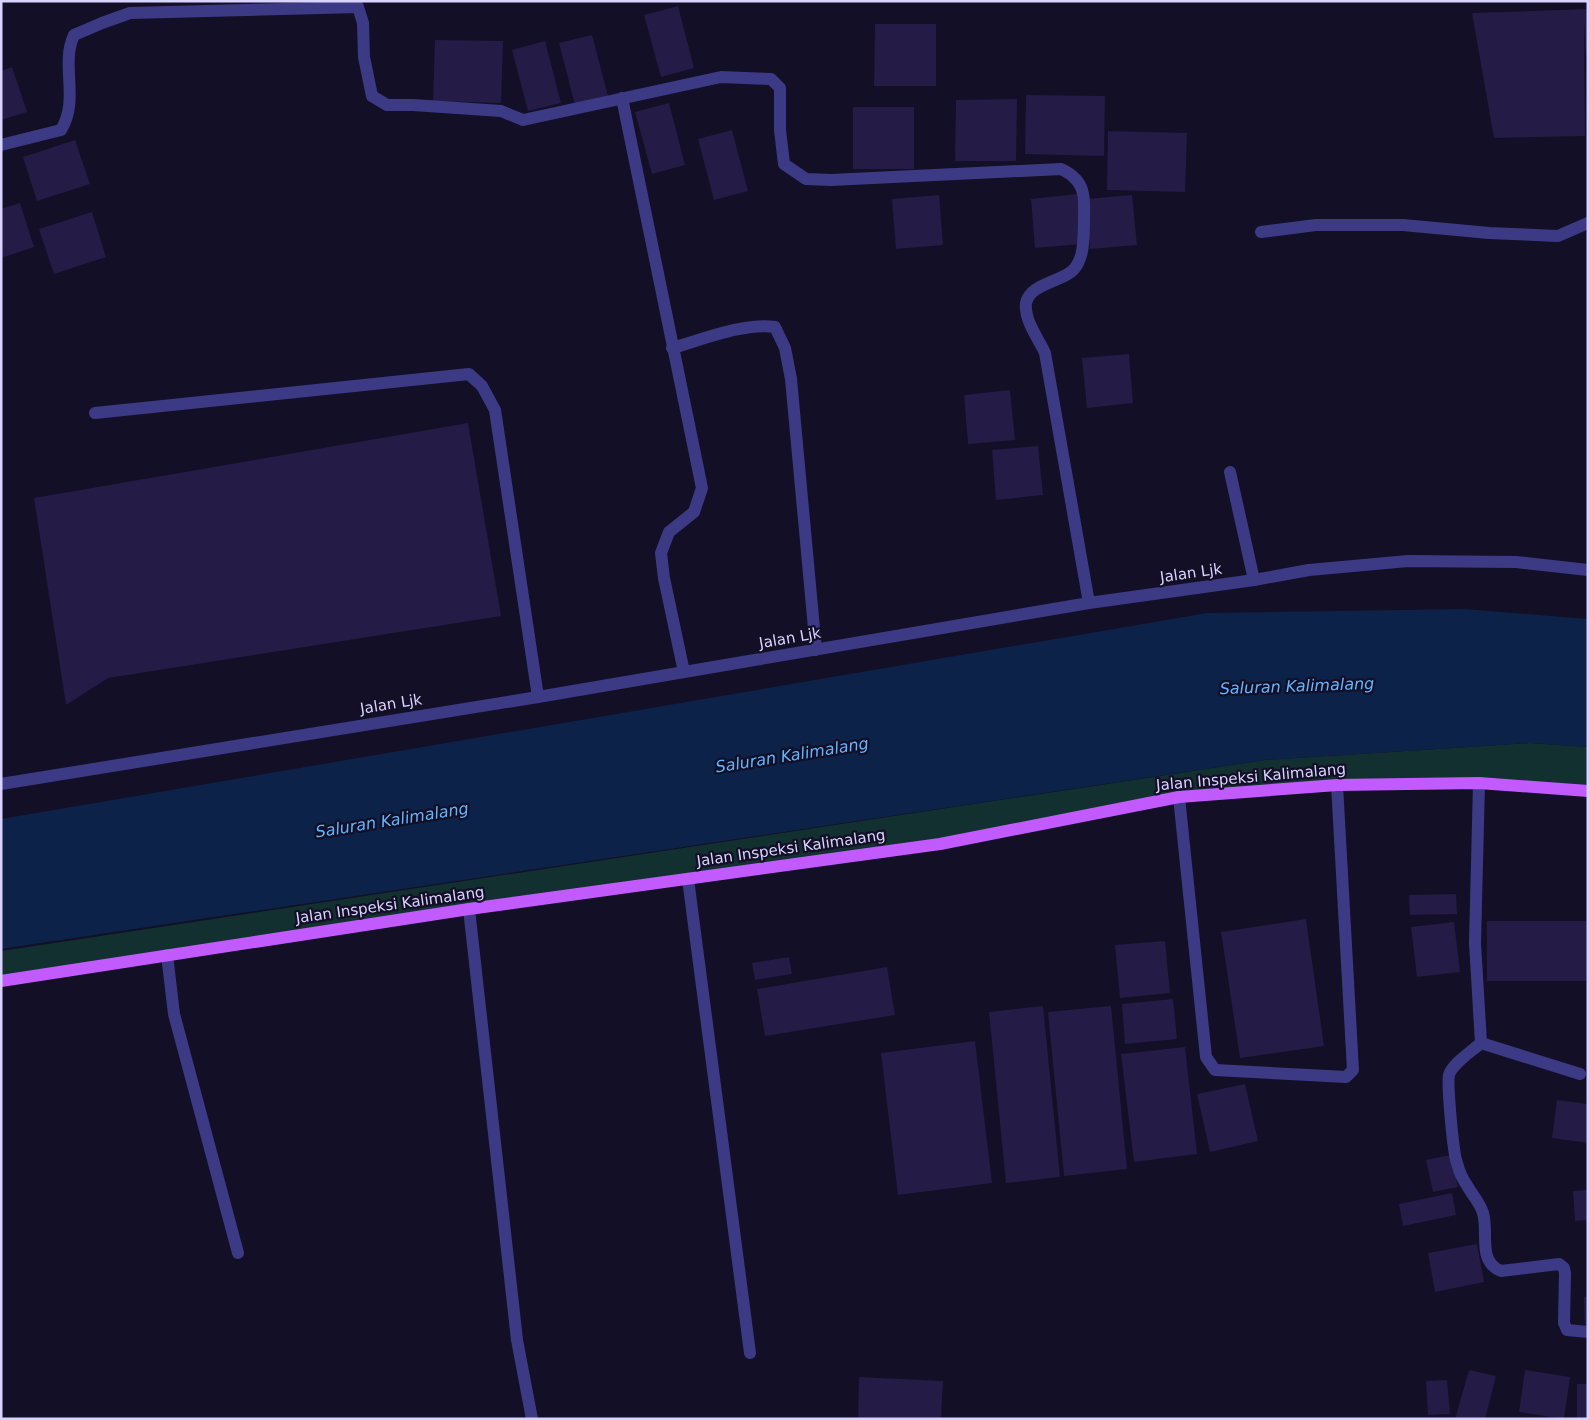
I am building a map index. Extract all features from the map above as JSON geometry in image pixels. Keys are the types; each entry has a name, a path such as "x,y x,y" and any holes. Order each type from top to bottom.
{"main road":[{"name":"Jalan Inspeksi Kalimalang","path":"1,982 468,909 940,844 1179,797 1337,785 1479,783 1588,791"}],"street":[{"path":"1,145 61,130 68,119 70,45 74,36 102,23 130,13 358,8 363,23 364,57 372,96 387,105 501,110 523,120 721,77 770,79 780,88 780,130 784,164 806,179 831,180 1061,169 1072,174 1083,194 1082,250 1080,260 1071,272 1044,285 1030,295 1026,303 1027,316 1045,352 1089,603"},
{"path":"622,98 702,488 694,512 669,532 660,553 684,672"},
{"path":"1261,232 1316,225 1403,225 1489,233 1558,236 1588,222"},
{"path":"672,348 746,328 764,325 775,327 785,348 791,379 816,650"},
{"path":"95,413 469,374 482,386 494,410 538,697"},
{"path":"1230,472 1254,580"},
{"name":"Jalan Ljk","path":"1,784 538,697 1089,603 1254,580 1309,570 1408,561 1516,562 1588,570"},
{"path":"1479,783 1475,943 1481,1043"},
{"path":"1179,797 1206,1057 1215,1070 1346,1077 1353,1070 1337,785"},
{"path":"688,879 750,1353"},
{"path":"468,909 517,1340 532,1419"},
{"path":"167,955 174,1014 238,1254"},
{"path":"1481,1043 1580,1074"},
{"path":"1481,1043 1458,1063 1449,1075 1456,1161 1467,1186 1477,1200 1483,1214 1487,1260 1492,1268 1501,1271 1559,1264 1564,1268 1565,1273 1564,1323 1567,1330 1588,1332"}],"green space":[{"path":"1530,743 1588,747 1588,791 1479,783 1179,797 940,844 1,982 1,951 1265,760"}],"water":[{"name":"Saluran Kalimalang","path":"1464,609 1588,619 1588,747 1530,743 1265,760 1,949 1,819 1207,613"}],"building":[{"path":"678,6 694,68 661,77 644,15"},
{"path":"1588,9 1588,56 1586,56 1584,23 1585,136 1494,138 1472,13"},
{"path":"875,24 936,24 936,86 874,86"},
{"path":"592,35 608,96 575,105 559,43"},
{"path":"435,40 503,41 501,103 433,101"},
{"path":"545,41 561,103 528,111 512,50"},
{"path":"12,67 27,112 1,120 1,71"},
{"path":"1026,95 1105,96 1104,156 1025,154"},
{"path":"1017,99 1016,161 955,161 956,100"},
{"path":"669,103 685,165 652,174 635,112"},
{"path":"853,107 914,107 914,169 853,169"},
{"path":"732,130 748,191 714,200 698,139"},
{"path":"1108,131 1187,133 1185,192 1107,190"},
{"path":"75,140 90,184 37,201 23,157"},
{"path":"1077,194 1082,244 1035,248 1031,199"},
{"path":"939,195 943,245 896,249 892,199"},
{"path":"1132,195 1137,245 1090,249 1086,199"},
{"path":"20,203 34,247 1,258 1,209"},
{"path":"92,212 106,257 54,274 39,229"},
{"path":"1129,354 1133,403 1087,408 1082,358"},
{"path":"1010,390 1015,440 968,444 964,395"},
{"path":"468,423 501,616 108,678 66,705 34,498"},
{"path":"1038,446 1043,495 996,500 992,450"},
{"path":"1456,894 1457,914 1410,915 1409,895"},
{"path":"1306,919 1324,1046 1240,1058 1221,932"},
{"path":"1487,921 1588,921 1588,981 1487,981"},
{"path":"1454,922 1460,972 1417,977 1411,927"},
{"path":"1165,941 1170,993 1120,998 1115,945"},
{"path":"789,957 792,974 755,980 752,963"},
{"path":"887,967 895,1015 765,1036 757,989"},
{"path":"1173,999 1177,1039 1125,1044 1122,1004"},
{"path":"1043,1006 1060,1177 1006,1183 989,1012"},
{"path":"1111,1006 1127,1169 1064,1176 1048,1012"},
{"path":"975,1041 992,1183 898,1195 881,1053"},
{"path":"1185,1047 1197,1154 1134,1162 1121,1054"},
{"path":"1245,1084 1258,1141 1210,1152 1197,1094"},
{"path":"1557,1100 1588,1104 1588,1143 1552,1138"},
{"path":"1451,1155 1458,1187 1433,1192 1426,1160"},
{"path":"1588,1190 1588,1220 1575,1221 1573,1191"},
{"path":"1452,1193 1456,1215 1403,1226 1399,1204"},
{"path":"1477,1244 1484,1282 1435,1292 1428,1253"},
{"path":"1584,1297 1588,1297 1588,1329 1585,1329"},
{"path":"1469,1370 1496,1376 1485,1419 1455,1419"},
{"path":"1525,1370 1570,1377 1564,1419 1519,1412"},
{"path":"859,1377 943,1381 941,1419 858,1419"},
{"path":"1447,1380 1450,1414 1428,1415 1426,1381"},
{"path":"1577,1384 1588,1384 1588,1419 1577,1419"}]}
